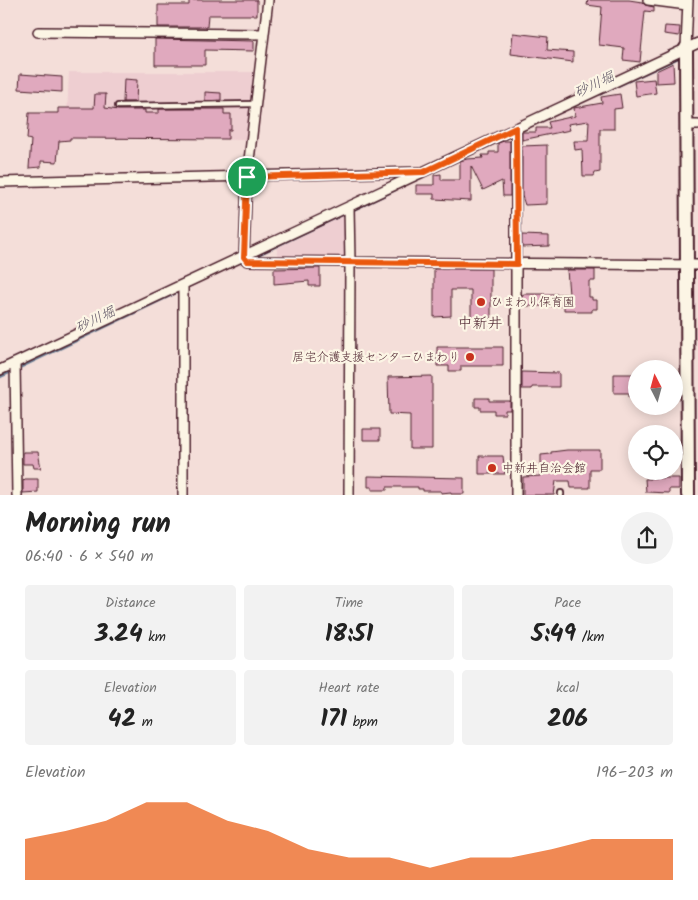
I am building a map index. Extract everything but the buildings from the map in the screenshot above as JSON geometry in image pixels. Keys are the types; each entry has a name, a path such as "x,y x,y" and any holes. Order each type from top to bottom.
{"street":[{"path":"268,0 247,177 244,257 247,261 693,264"},
{"path":"648,0 687,2 692,46 693,264 688,495"},
{"path":"38,32 264,34"},
{"path":"0,370 692,46"},
{"path":"516,128 516,495"},
{"path":"0,182 424,172"},
{"path":"349,207 349,495"},
{"path":"183,285 183,495"},
{"path":"15,363 17,495"}],"lane":[{"path":"118,106 255,104"}],"shaded area":[{"path":"69,72 255,72 248,140 66,138"},
{"path":"346,215 346,259 280,259 276,248"}],"waterway":[{"name":"砂川堀","path":"600,94 678,58"},
{"name":"砂川堀","path":"353,210 395,190"},
{"name":"砂川堀","path":"253,257 344,214"},
{"name":"砂川堀","path":"21,367 178,292"},
{"name":"砂川堀","path":"0,377 13,371"}],"place":[{"name":"ひまわり保育園","path":"481,302"},
{"name":"居宅介護支援センターひまわり","path":"470,357"},
{"name":"中新井自治会館","path":"492,468"}],"district":[{"name":"中新井","path":"480,323"}],"route":[{"path":"516,128 517,264 247,261 244,257 247,177 424,172 516,128"}]}
